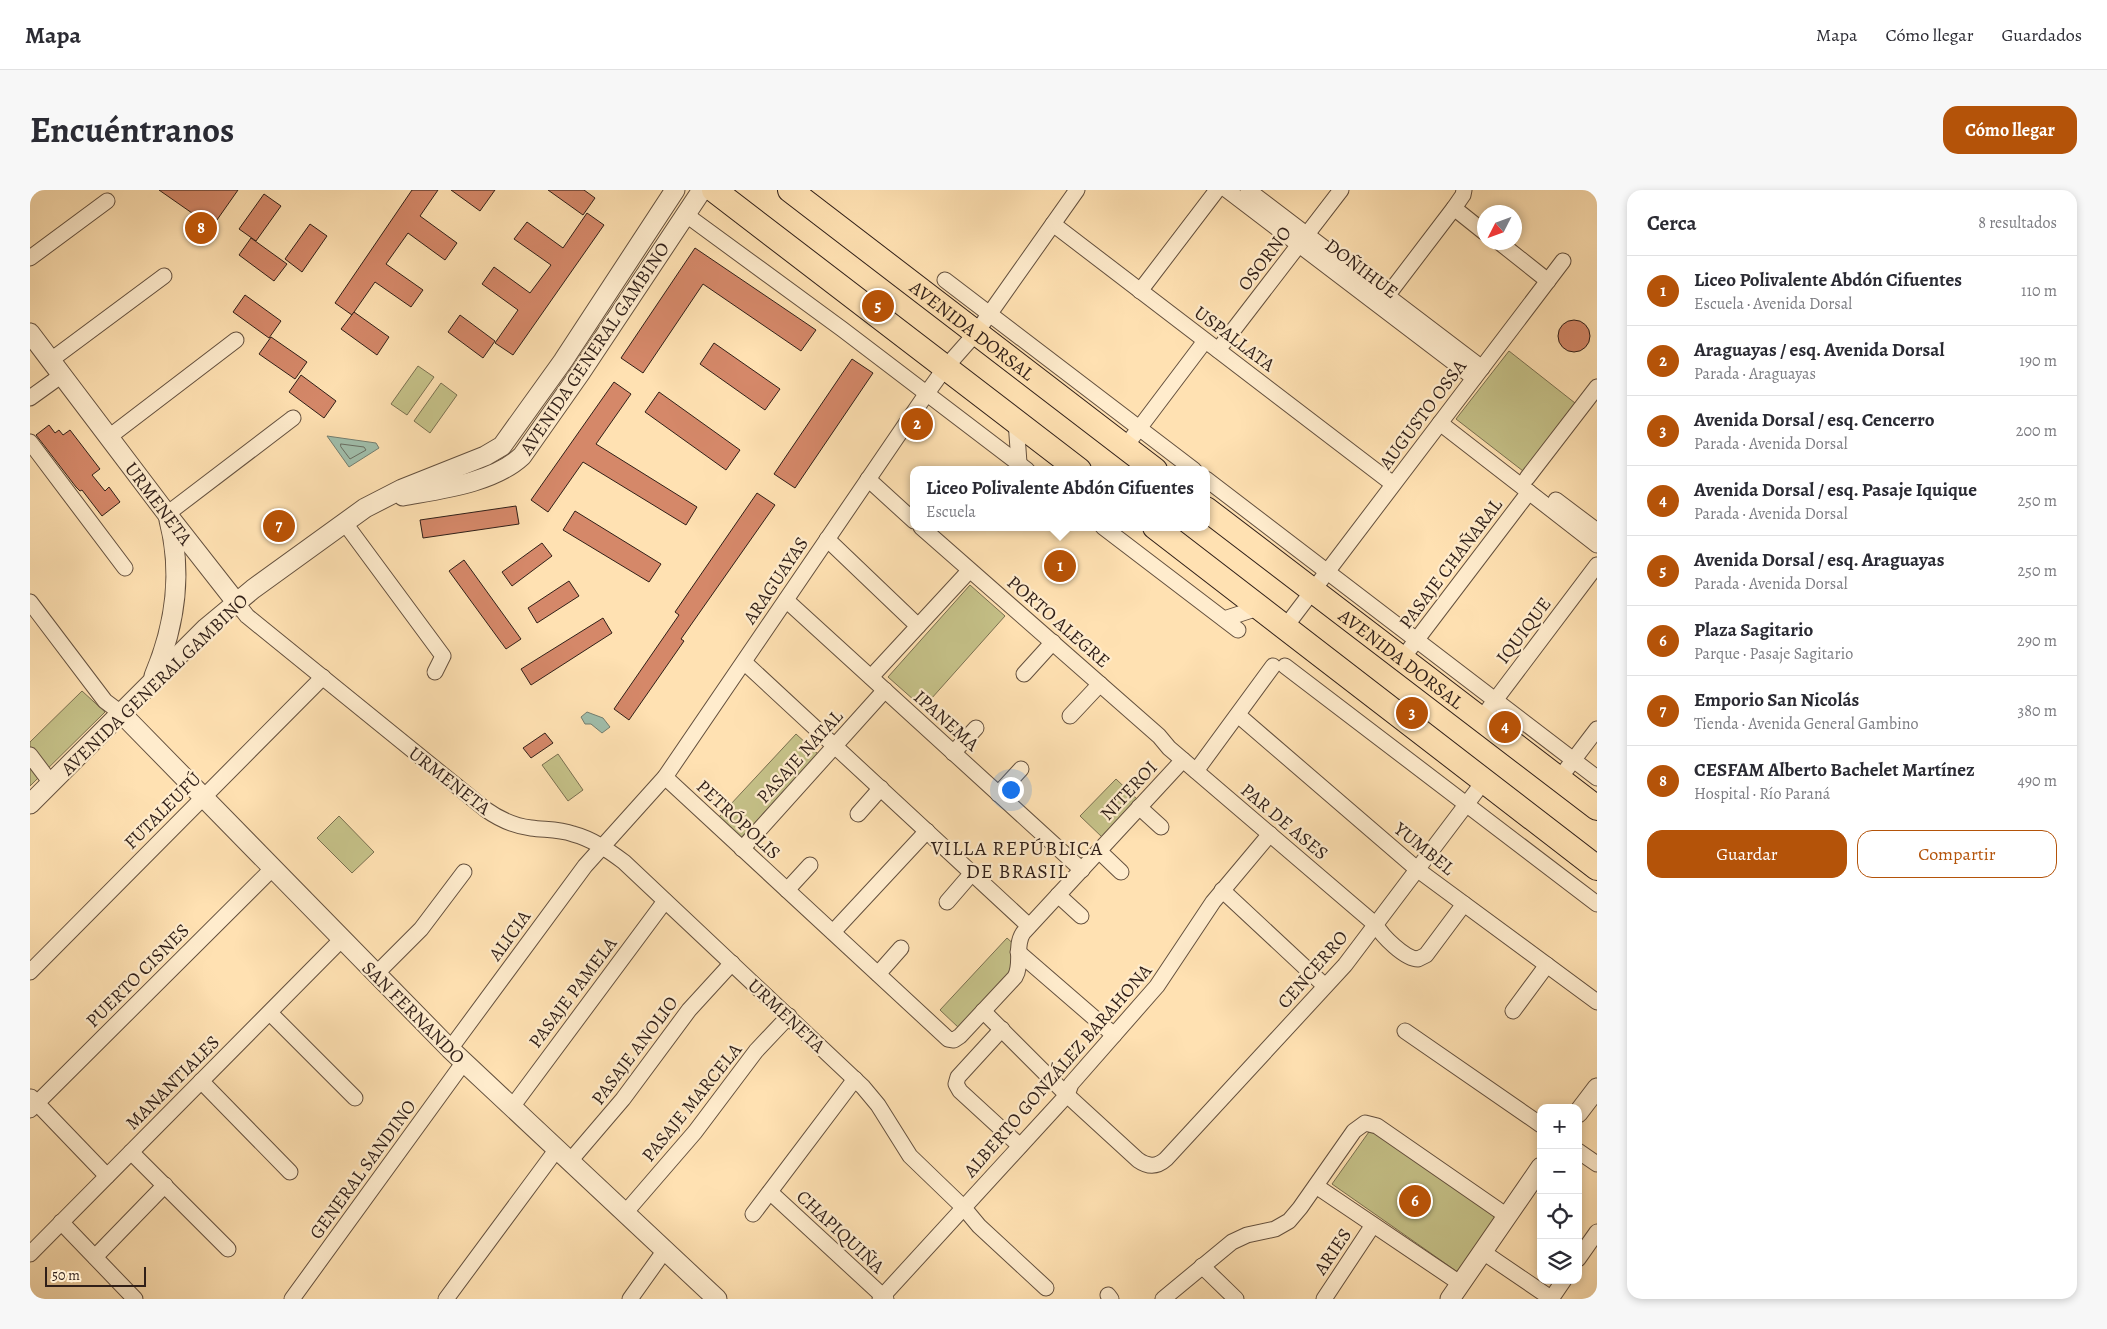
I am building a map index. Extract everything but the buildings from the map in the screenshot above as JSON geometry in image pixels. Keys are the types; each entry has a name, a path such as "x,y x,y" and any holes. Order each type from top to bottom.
{"main road":[{"path":"714,190 1075,466"},
{"name":"AVENIDA DORSAL","path":"790,190 1150,466"},
{"name":"AVENIDA DORSAL","path":"1210,512 1312,590 1409,650 1481,719 1597,808"},
{"path":"1160,531 1286,626 1597,868"}],"street":[{"name":"AVENIDA GENERAL GAMBINO","path":"30,804 206,628 236,602 344,522 379,500 425,478 486,456 502,446 563,361 675,190"},
{"name":"AVENIDA GENERAL GAMBINO","path":"379,500 450,488 495,473 509,466 522,456 581,372 702,190"},
{"name":"ARAGUAYAS","path":"604,847 665,777 927,393 945,368 976,333 1077,190"},
{"path":"1140,291 1216,190"},
{"name":"DOÑIHUE","path":"1227,190 1387,296 1478,373"},
{"name":"DOÑIHUE","path":"1248,190 1303,240 1478,373"},
{"name":"OSORNO","path":"1218,350 1341,190"},
{"path":"1387,296 1454,208 1463,195 1464,190"},
{"path":"30,258 106,200"},
{"path":"1454,208 1477,226"},
{"path":"686,214 1023,466"},
{"name":"USPALLATA","path":"1053,224 1393,484"},
{"path":"1509,250 1548,281"},
{"name":"AUGUSTO OSSA","path":"1312,590 1563,261"},
{"path":"30,398 56,367 164,276"},
{"name":"AVENIDA DORSAL","path":"945,280 1189,466"},
{"name":"URMENETA","path":"30,332 167,514 247,616 494,815 523,826 573,833 604,847 624,862 855,1079 878,1105 910,1156 964,1208 979,1226 1046,1288"},
{"path":"109,437 236,340"},
{"path":"1125,446 1205,341"},
{"path":"563,361 581,372"},
{"name":"PASAJE CHAÑARAL","path":"1409,650 1524,484 1597,387"},
{"path":"150,684 166,644 175,605 176,567 167,514 292,418"},
{"path":"1016,421 1023,466"},
{"path":"1440,423 1524,484 1597,531"},
{"path":"30,442 125,568"},
{"path":"868,479 910,517"},
{"name":"AVENIDA DORSAL","path":"1210,482 1326,571 1409,650 1495,700 1597,778"},
{"path":"1524,484 1597,545"},
{"path":"344,522 443,656 435,672"},
{"name":"PORTO ALEGRE","path":"925,531 1100,684 1169,748"},
{"path":"1108,531 1238,630"},
{"path":"827,539 918,626"},
{"name":"IQUIQUE","path":"1481,719 1597,565"},
{"path":"871,677 969,571"},
{"path":"1286,626 1312,590"},
{"name":"IPANEMA","path":"786,600 1082,870"},
{"path":"30,602 105,701 121,713"},
{"path":"1224,619 1261,608"},
{"path":"1024,674 1052,642"},
{"path":"744,662 1030,926"},
{"path":"1196,771 1238,714 1279,666 1468,804 1597,904"},
{"name":"FUTALEUFÚ","path":"30,972 323,677"},
{"path":"1070,716 1100,684"},
{"name":"PASAJE NATAL","path":"742,849 885,690"},
{"name":"SAN FERNANDO","path":"121,713 450,1049 717,1299"},
{"name":"YUMBEL","path":"1238,714 1418,870 1597,1002"},
{"path":"953,753 976,728"},
{"path":"1559,779 1597,729"},
{"name":"PAR DE ASES","path":"1169,748 1376,925 1384,937 1408,956 1418,959 1426,955 1464,904"},
{"path":"30,755 51,783"},
{"name":"NITEROI","path":"983,1012 1015,977 1019,966 1019,939 1183,760"},
{"path":"998,794 1021,769"},
{"name":"PETRÓPOLIS","path":"665,777 951,1040 958,1039 983,1012"},
{"name":"CENCERRO","path":"1067,1095 1138,1160 1152,1166 1157,1165 1166,1158 1325,986 1376,925 1484,781"},
{"path":"858,814 881,788"},
{"path":"1140,807 1161,827"},
{"path":"833,932 927,831"},
{"name":"ALBERTO GONZÁLEZ BARAHONA","path":"882,1298 1067,1095 1071,1084 1162,980 1222,890 1270,834"},
{"name":"ALICIA","path":"450,1049 585,866 604,847"},
{"path":"1099,851 1121,872"},
{"path":"787,890 810,864"},
{"name":"PUERTO CISNES","path":"32,1103 273,868"},
{"path":"376,974 421,929 464,872"},
{"path":"947,902 972,873"},
{"path":"1222,890 1325,986"},
{"path":"1058,895 1081,916"},
{"name":"PASAJE PAMELA","path":"512,1107 665,901"},
{"name":"MANANTIALES","path":"30,1254 342,939"},
{"path":"878,974 901,948"},
{"path":"1018,952 1114,1036"},
{"name":"PASAJE ANOLIO","path":"564,1155 623,1099 689,1010 732,963"},
{"path":"1513,1011 1547,965"},
{"path":"983,1012 1067,1095"},
{"path":"270,1013 355,1098"},
{"name":"PASAJE MARCELA","path":"625,1213 695,1132 750,1058 788,1016"},
{"path":"1002,1029 958,1077 956,1084 960,1091 1020,1146"},
{"path":"1405,1031 1537,1122"},
{"name":"GENERAL SANDINO","path":"292,1299 464,1062"},
{"path":"753,1214 855,1079"},
{"path":"201,1081 290,1172"},
{"path":"1582,1108 1597,1088"},
{"path":"32,1103 107,1176"},
{"path":"1163,1299 1226,1246 1239,1238 1275,1229 1289,1221 1357,1127 1369,1123 1377,1126 1507,1216"},
{"path":"131,1152 228,1249"},
{"path":"1582,1154 1597,1164"},
{"path":"446,1299 564,1155"},
{"path":"1316,1186 1373,1225 1455,1292 1537,1173"},
{"path":"95,1257 165,1185"},
{"name":"CHAPIQUIÑA","path":"770,1192 882,1298"},
{"path":"62,1222 135,1299"},
{"name":"ARIES","path":"1324,1299 1373,1225"},
{"path":"1582,1253 1597,1232"},
{"path":"630,1299 665,1250"},
{"path":"1483,1252 1551,1299 1561,1284"},
{"path":"1202,1266 1236,1299"}],"shaded area":[{"path":"1509,351 1575,403 1523,471 1456,419"},
{"path":"418,366 434,377 407,415 391,404"},
{"path":"441,383 457,395 430,433 414,421"},
{"path":"970,585 1005,616 923,708 888,677"},
{"path":"82,691 105,712 30,786 30,742"},
{"path":"796,734 818,754 739,840 717,819"},
{"path":"558,754 583,790 568,801 542,765"},
{"path":"1116,779 1138,800 1103,838 1080,816"},
{"path":"339,816 374,852 352,873 317,838"},
{"path":"1007,938 1027,956 959,1028 940,1010"},
{"path":"1371,1129 1497,1218 1459,1273 1332,1184"}],"water":[{"path":"327,436 376,443 379,448 349,467"},
{"path":"587,712 603,718 610,727 602,733 591,724 585,724 581,717"}],"place":[{"name":"CESFAM Alberto Bachelet Martínez","path":"201,228"},
{"name":"Avenida Dorsal / esq. Araguayas","path":"878,306"},
{"name":"Araguayas / esq. Avenida Dorsal","path":"917,424"},
{"name":"Emporio San Nicolás","path":"279,526"},
{"name":"Liceo Polivalente Abdón Cifuentes","path":"1060,566"},
{"name":"Avenida Dorsal / esq. Cencerro","path":"1412,713"},
{"name":"Avenida Dorsal / esq. Pasaje Iquique","path":"1505,727"},
{"name":"Plaza Sagitario","path":"1415,1201"}],"district":[{"name":"VILLA REPÚBLICA DE BRASIL","path":"1017,860"}]}
